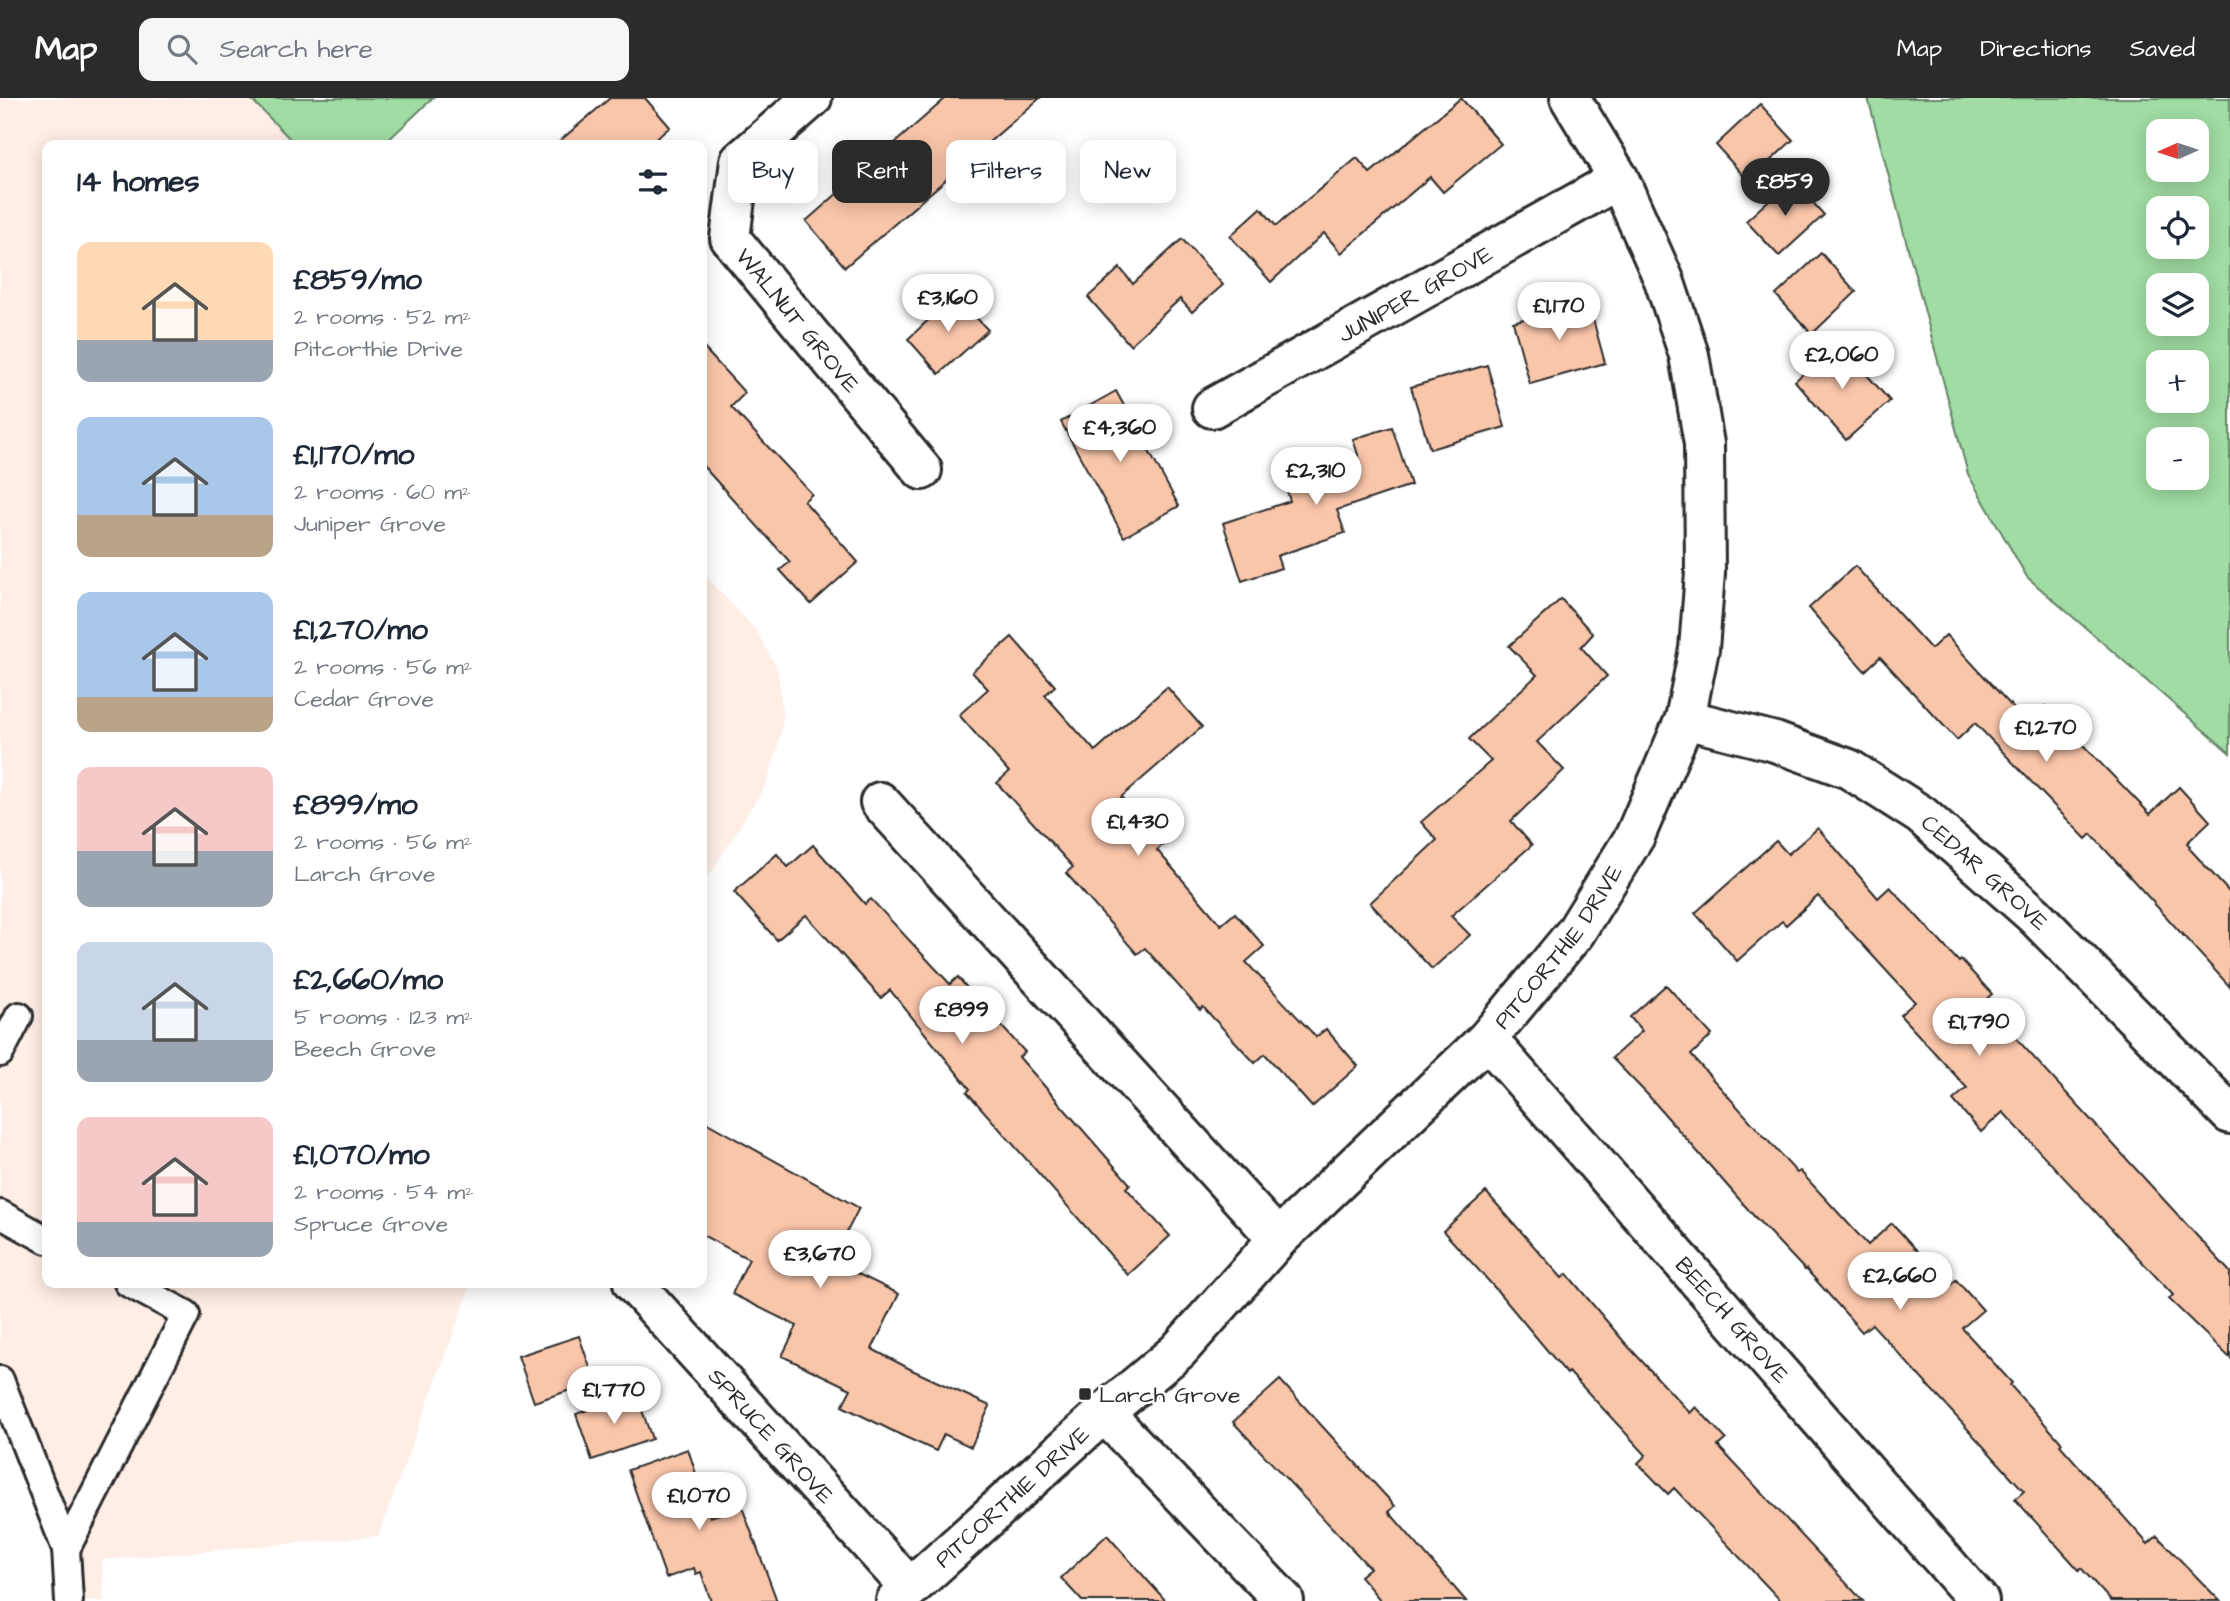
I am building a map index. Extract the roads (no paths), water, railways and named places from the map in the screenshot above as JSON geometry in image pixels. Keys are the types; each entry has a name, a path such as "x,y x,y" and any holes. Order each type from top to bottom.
{"street":[{"name":"WALNUT GROVE","path":"812,98 740,162 730,238 922,470"},
{"name":"PITCORTHIE DRIVE","path":"903,1595 1104,1413 1178,1351 1278,1239 1487,1039 1575,933 1635,836 1685,719 1699,649 1705,573 1704,444 1689,355 1664,280 1619,179 1570,98"},
{"name":"JUNIPER GROVE","path":"1212,408 1619,179"},
{"name":"CEDAR GROVE","path":"1685,719 1774,742 1850,769 1921,815 2034,915 2230,1114"},
{"path":"880,802 1278,1239"},
{"name":"BEECH GROVE","path":"1487,1039 1979,1601"},
{"name":"SPRUCE GROVE","path":"637,1288 903,1595"},
{"path":"1104,1413 1284,1601"}],"lane":[{"path":"0,1053 19,1016"},
{"path":"0,1214 42,1237"},
{"path":"66,1549 186,1314 137,1288"},
{"path":"0,1380 66,1549 69,1601"}],"place":[{"name":"Larch Grove","path":"1085,1394"}]}
